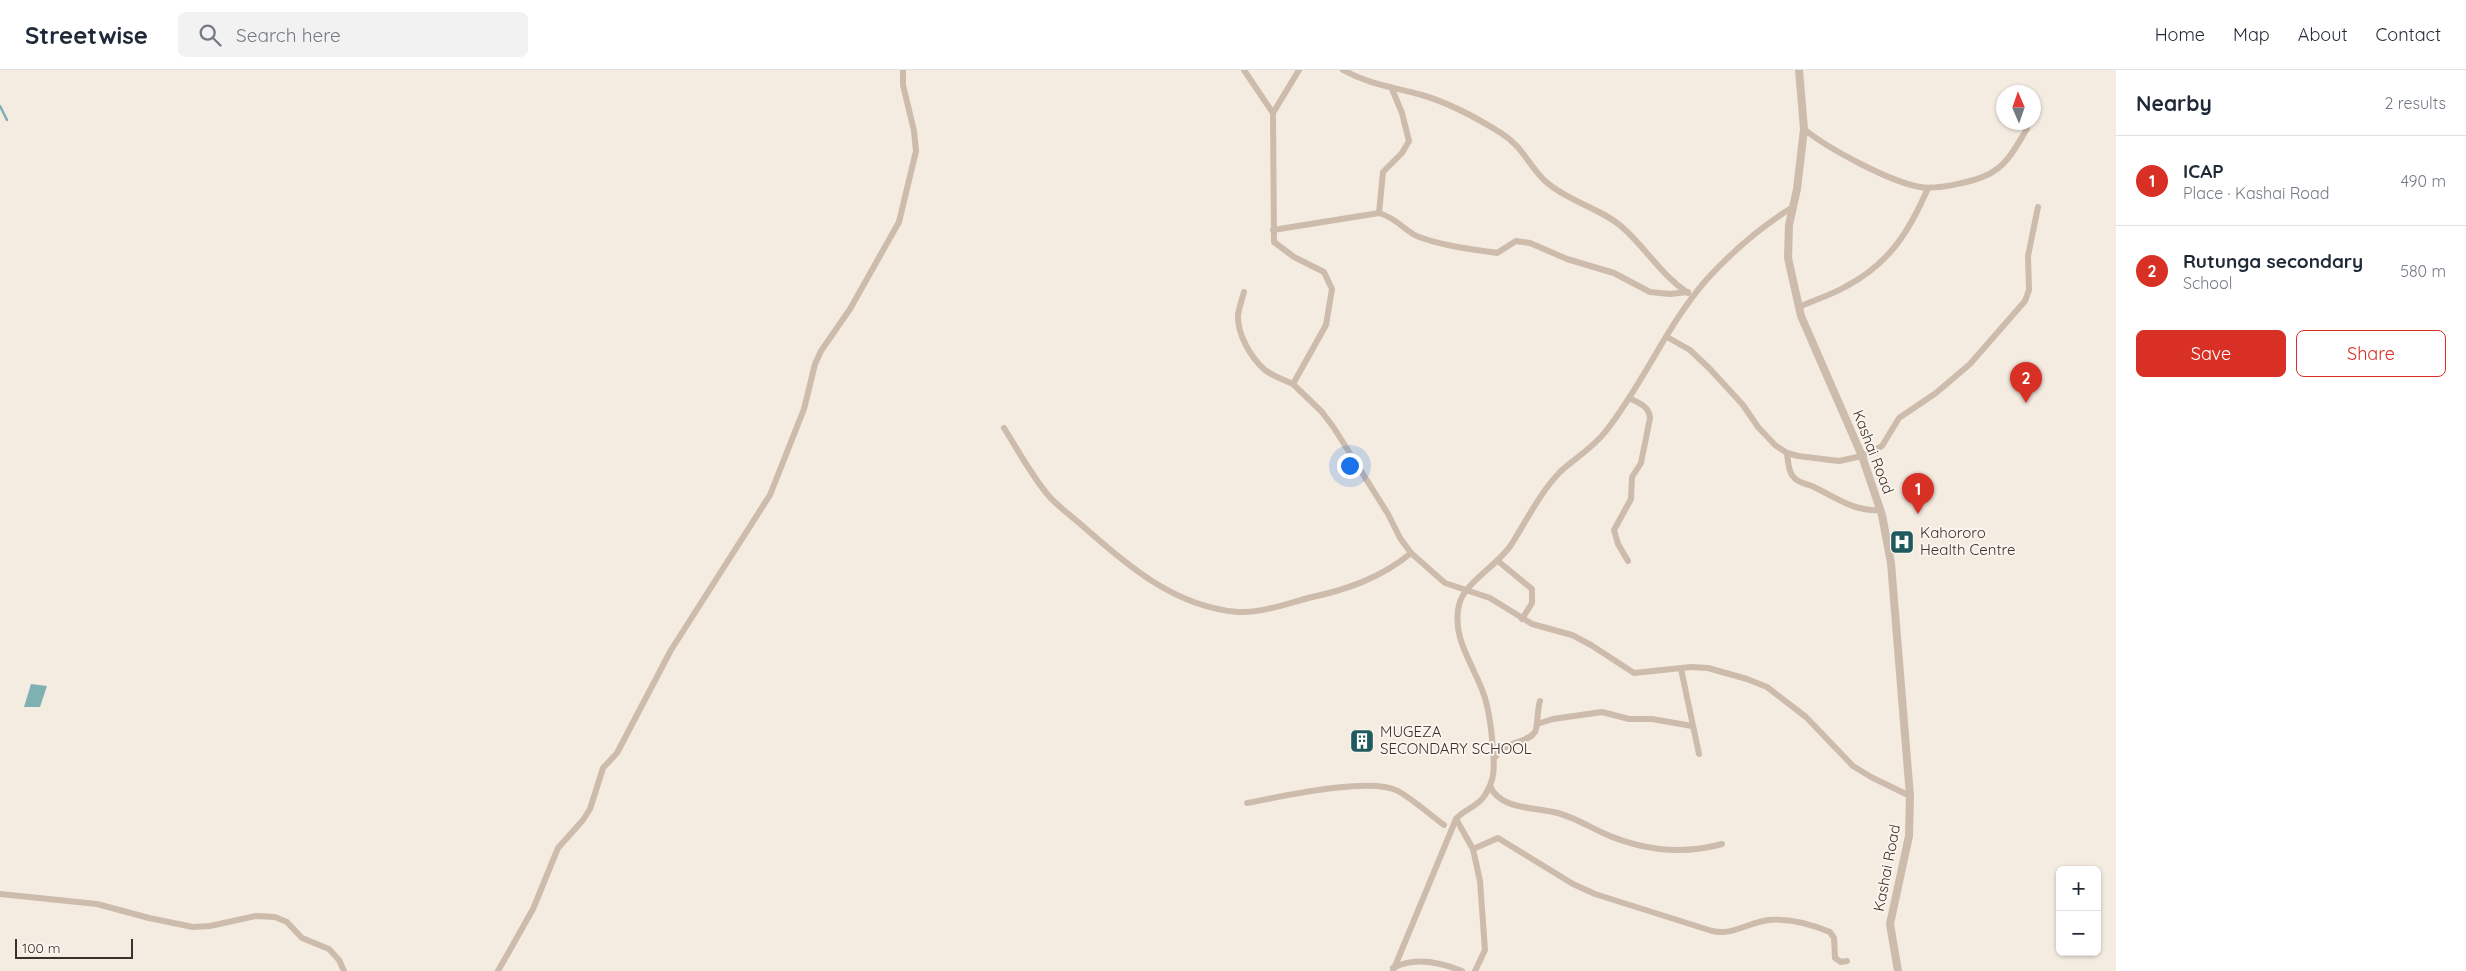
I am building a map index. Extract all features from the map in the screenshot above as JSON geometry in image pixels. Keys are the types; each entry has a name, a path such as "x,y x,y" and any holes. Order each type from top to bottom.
{"street":[{"path":"498,971 533,909 558,848 583,820 590,809 603,768 617,753 671,650 770,495 804,409 821,351 850,309 900,222 916,151 914,131 903,85 904,70"},
{"path":"1244,70 1273,113"},
{"path":"1293,384 1326,325 1332,289 1324,272 1294,257 1274,242 1273,113 1299,70"},
{"path":"1344,70 1363,81 1444,103 1501,132 1516,143 1542,178 1559,193 1622,226 1644,248 1660,270 1691,294"},
{"name":"Kashai Road","path":"1799,70 1804,129 1789,225 1788,258 1799,307 1821,364 1862,456 1880,510 1888,545 1896,611 1910,796 1909,836 1890,924 1898,971"},
{"path":"1379,213 1383,172 1402,153 1409,140 1402,113 1392,88"},
{"path":"1804,129 1822,144 1876,170 1917,187 1928,188 1967,181 1995,171 2011,154 2026,130"},
{"path":"1799,307 1846,287 1891,254 1905,235 1928,188"},
{"path":"1496,757 1493,752 1490,711 1475,671 1464,651 1458,630 1456,618 1459,604 1466,590 1498,561 1543,492 1561,472 1606,432 1667,337 1691,294 1749,239 1793,207"},
{"path":"1667,337 1690,350 1710,369 1743,405 1758,427 1775,445 1786,453 1832,461 1862,456 1882,446 1899,418 1936,393 1970,364 2025,301 2029,290 2028,256 2038,207"},
{"path":"1274,230 1379,213 1395,218 1417,236 1441,244 1496,253 1516,241 1530,242 1567,259 1614,274 1650,292 1691,294"},
{"path":"1244,292 1238,315 1240,330 1254,357 1266,370 1293,384 1322,412 1388,514 1400,538 1411,553 1445,582 1490,598 1532,624 1572,635 1591,644 1634,673 1681,669 1711,669 1747,678 1767,687 1806,717 1853,766 1910,796"},
{"path":"1628,398 1646,407 1650,412 1641,463 1632,477 1631,498 1614,530 1618,544 1628,561"},
{"path":"1004,428 1048,495 1092,534 1146,579 1168,591 1207,605 1238,612 1258,611 1324,595 1380,574 1411,553"},
{"path":"1786,453 1793,476 1801,483 1810,485 1845,504 1867,511 1880,510"},
{"path":"1498,561 1532,589 1532,603 1522,619"},
{"path":"1681,669 1699,754"},
{"path":"1393,970 1456,820 1461,813 1477,804 1490,786 1494,775 1496,757 1506,745 1528,738 1535,732 1537,724 1536,712 1540,701"},
{"path":"1537,724 1553,719 1602,712 1629,719 1652,719 1692,726"},
{"path":"1490,786 1493,793 1509,802 1528,808 1559,813 1632,844 1663,849 1688,850 1722,844"},
{"path":"1247,803 1315,790 1386,787 1398,790 1444,825"},
{"path":"1456,820 1472,849 1480,881 1486,938 1484,956 1475,971"},
{"path":"1472,849 1498,838 1573,884 1712,932 1722,934 1733,932 1769,920 1806,923 1830,932 1834,938 1834,958 1840,962 1847,961"},
{"path":"0,894 97,904 193,927 210,926 256,916 275,917 288,922 302,938 328,949 339,960 344,971"},
{"path":"1393,970 1404,962 1421,961 1442,964 1462,971"}],"water":[{"path":"31,684 47,686 40,707 24,707"}],"waterway":[{"path":"0,106 7,120"}],"place":[{"name":"Rutunga secondary","path":"2026,403"},
{"name":"ICAP","path":"1918,514"},
{"name":"Kahororo Health Centre","path":"1902,542"},
{"name":"MUGEZA SECONDARY SCHOOL","path":"1362,741"}]}
